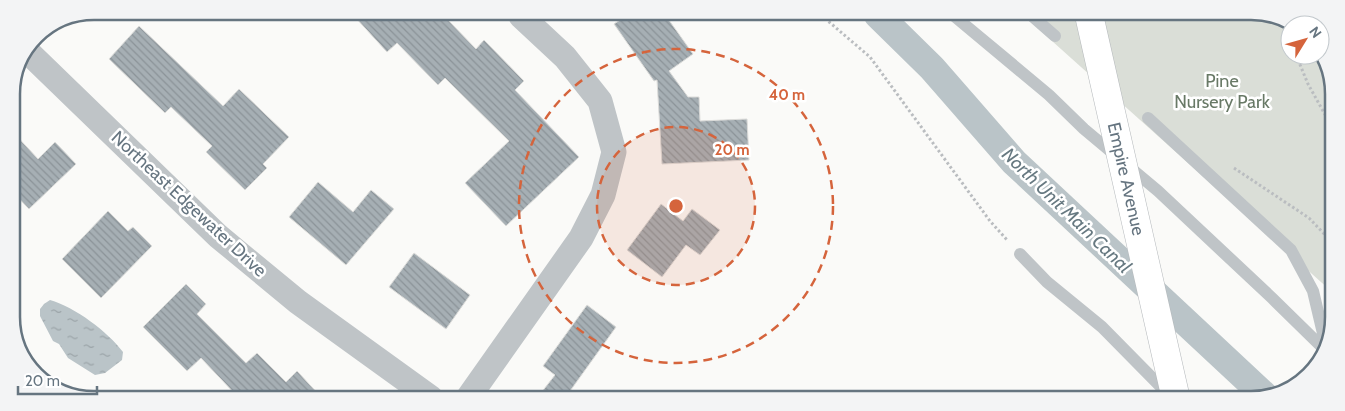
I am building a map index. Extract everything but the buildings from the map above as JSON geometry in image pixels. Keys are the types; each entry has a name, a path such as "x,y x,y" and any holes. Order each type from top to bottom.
{"highway":[{"name":"Empire Avenue","path":"1090,20 1173,391"}],"street":[{"path":"473,391 581,238 603,195 614,152 600,101 565,57 525,20"},
{"name":"Northeast Edgewater Drive","path":"32,56 218,236 298,302 421,391"}],"lane":[{"path":"959,20 1158,191 1319,344"},
{"path":"1037,20 1055,36"},
{"path":"1148,118 1291,250 1313,291 1323,332"},
{"path":"1020,254 1047,282 1102,327 1167,391"}],"path":[{"path":"827,20 870,57 990,221 1020,254"},
{"path":"1300,65 1308,84 1325,114"},
{"path":"1226,163 1309,218 1325,234"}],"green space":[{"name":"Pine Nursery Park","path":"1029,20 1251,20 1270,23 1280,26 1280,65 1319,65 1324,80 1325,286"}],"water":[{"path":"50,300 60,303 80,314 109,336 123,352 122,360 105,373 95,375 68,358 59,344 53,341 40,316 40,309"}],"waterway":[{"name":"North Unit Main Canal","path":"883,20 932,68 1014,162 1259,391"}]}
